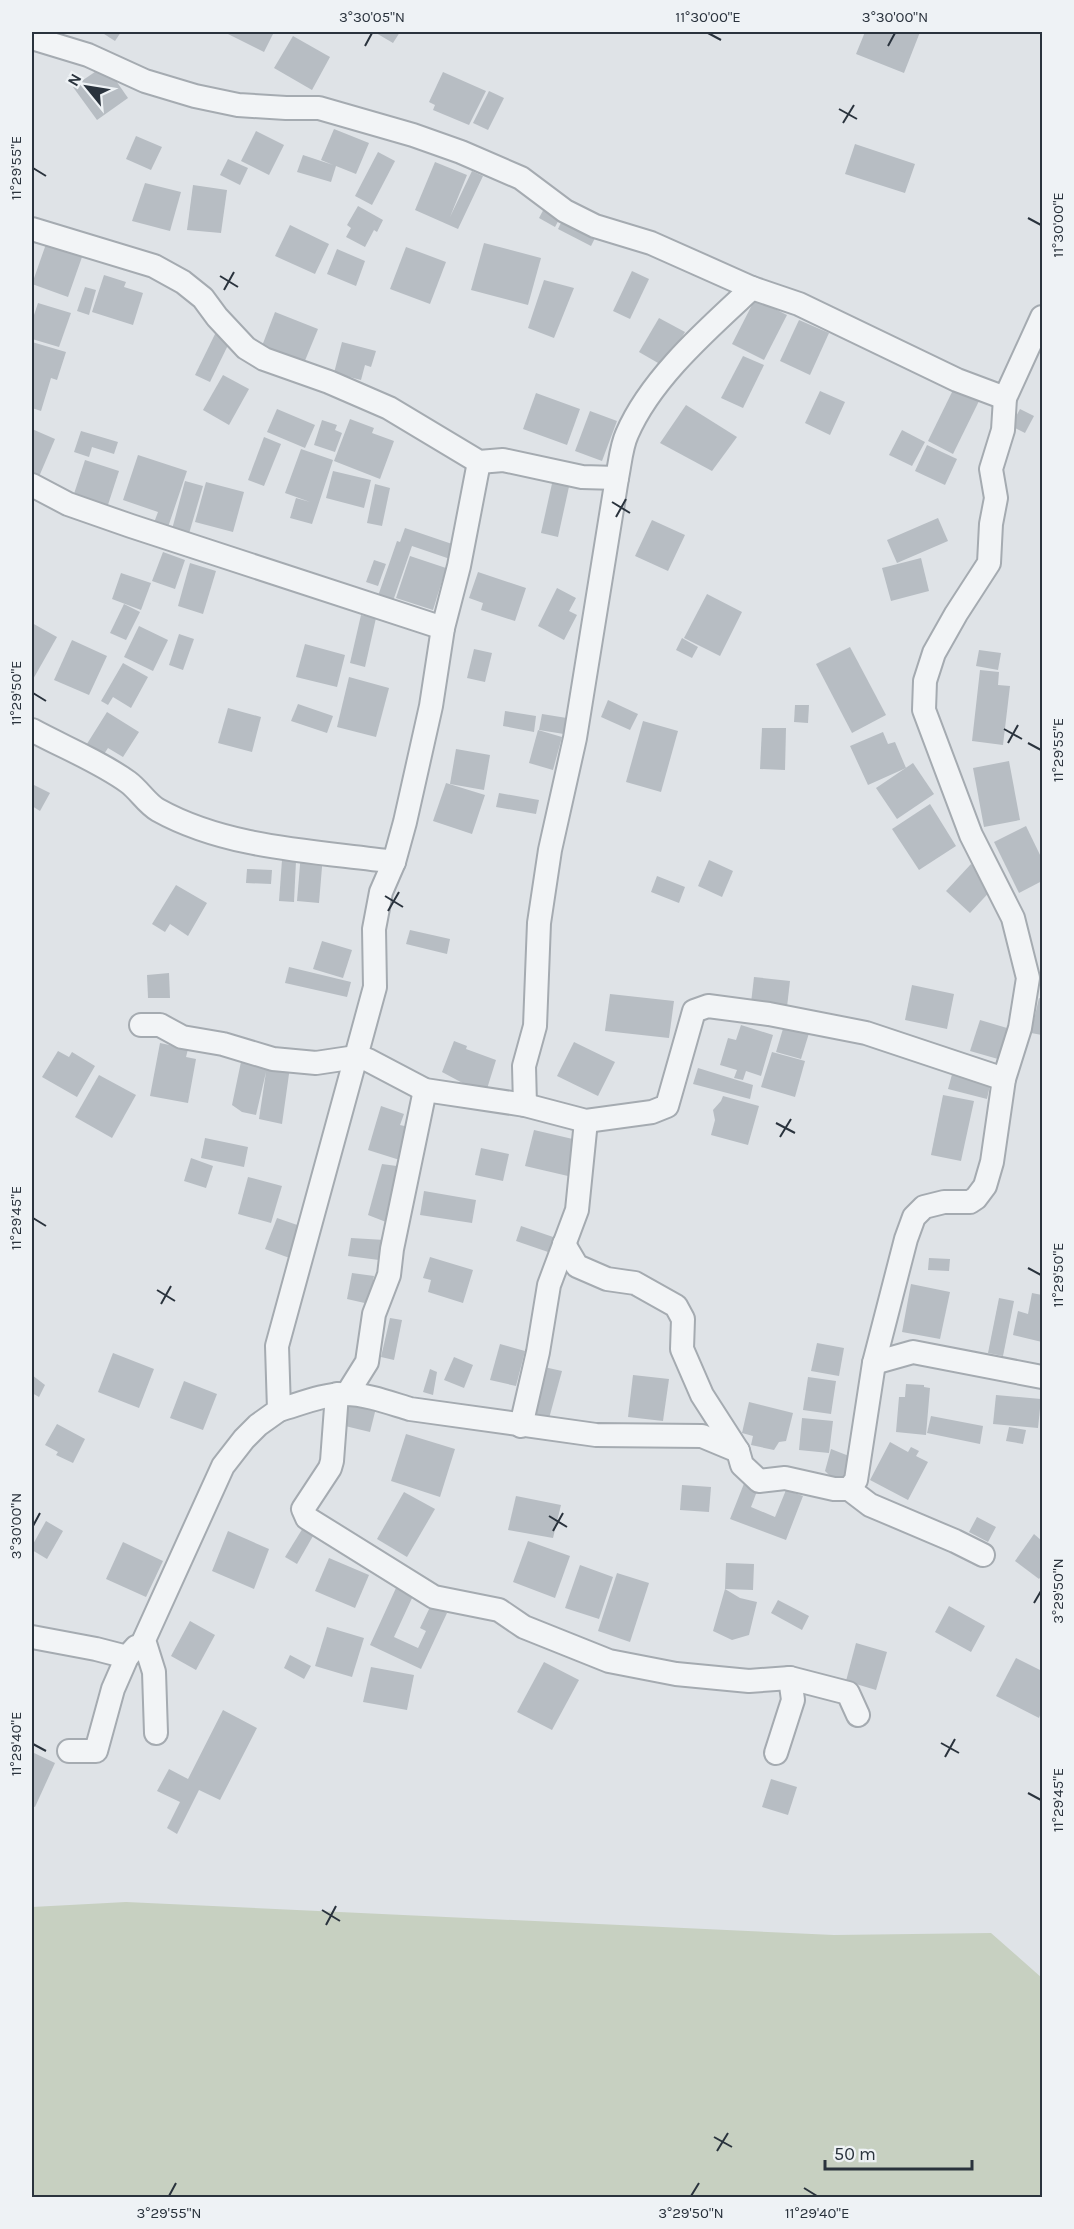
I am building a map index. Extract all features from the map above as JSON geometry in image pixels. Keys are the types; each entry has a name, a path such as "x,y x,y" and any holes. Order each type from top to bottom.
{"street":[{"path":"32,38 88,55 145,81 195,96 238,105 319,108 436,143 521,178 565,211 595,226 651,243 752,288 799,304 957,380 1005,398"},
{"path":"32,229 154,266 183,282 203,298 239,340 255,353 389,408 479,462 503,460 582,477 617,478"},
{"path":"525,1105 524,1066 535,1026 539,923 550,850 575,738 617,478 626,436 638,412 661,381 709,328 752,288"},
{"path":"849,1489 855,1480 874,1363 906,1239 914,1217 924,1207 934,1204 970,1202 985,1186 992,1162 1004,1079 1020,1028 1028,978 1013,918 971,835 924,710 925,681 934,653 989,563 996,498 991,469 1003,430 1005,398 1042,317"},
{"path":"279,1410 277,1346 375,987 374,929 381,892 394,862 403,832 431,706 443,628 459,566 479,462"},
{"path":"32,485 68,504 130,526 443,628"},
{"path":"32,730 113,772 130,784 156,809 219,835 271,846 394,862"},
{"path":"141,1025 160,1025 182,1037 223,1044 273,1059 316,1063 356,1057 368,1060 425,1090 525,1105 586,1121 652,1112 667,1106 694,1011 708,1006 769,1014 866,1033 1004,1079"},
{"path":"425,1090 392,1250 389,1275 374,1314 367,1362 362,1373 342,1394 332,1461 330,1468 303,1509 307,1518 434,1597 499,1610 524,1627 609,1661 676,1674 749,1680 790,1678 848,1693 858,1715"},
{"path":"521,1426 538,1352 549,1285 577,1210 586,1121"},
{"path":"564,1244 577,1266 607,1279 635,1283 676,1306 682,1319 682,1349 702,1395 738,1451 742,1465 759,1481 785,1478 834,1489 849,1489 870,1505 983,1555"},
{"path":"874,1363 913,1352 1042,1377"},
{"path":"69,1751 96,1751 113,1689 127,1657 144,1640 223,1466 244,1438 279,1410 342,1394 387,1402 410,1409 596,1435 702,1436 738,1451"},
{"path":"32,1637 127,1657"},
{"path":"144,1640 154,1672 156,1733"},
{"path":"776,1753 793,1700 790,1678"}],"green space":[{"path":"126,1902 834,1935 991,1933 1042,1978 1042,2197 32,2197 32,1907"}],"building":[{"path":"101,32 121,32 115,41"},
{"path":"224,32 274,32 264,52"},
{"path":"377,32 400,32 393,43"},
{"path":"865,32 920,32 904,73 856,54"},
{"path":"293,36 330,57 312,90 274,68"},
{"path":"105,65 128,98 97,120 73,87"},
{"path":"443,72 486,91 469,125 433,110 435,105 429,102"},
{"path":"489,91 504,98 488,130 473,123"},
{"path":"334,129 369,143 356,174 336,166 331,182 297,172 303,155 333,165 321,160"},
{"path":"256,131 284,145 269,175 241,161"},
{"path":"136,136 162,147 151,170 126,159"},
{"path":"855,144 915,164 905,193 845,174"},
{"path":"378,152 395,161 372,205 355,196"},
{"path":"228,159 248,168 240,185 220,175"},
{"path":"435,162 467,175 450,217 472,171 483,176 458,229 415,210"},
{"path":"145,183 181,192 170,231 132,221"},
{"path":"193,185 227,190 221,233 187,230"},
{"path":"546,205 562,214 555,227 539,218"},
{"path":"358,206 383,220 377,232 374,230 365,247 346,237 351,228 347,225"},
{"path":"566,212 599,230 591,246 558,229"},
{"path":"290,225 329,244 315,274 275,256"},
{"path":"484,243 541,258 528,305 471,290"},
{"path":"46,244 82,257 68,297 32,284"},
{"path":"406,247 446,262 430,304 390,289"},
{"path":"337,249 365,261 356,286 327,274"},
{"path":"632,271 649,279 630,319 613,311"},
{"path":"104,275 126,282 124,287 143,293 133,325 92,312"},
{"path":"544,280 574,288 554,338 528,328"},
{"path":"85,287 96,290 89,315 77,311"},
{"path":"755,299 787,315 764,360 732,344"},
{"path":"38,303 71,313 59,347 32,339 32,321"},
{"path":"275,312 318,329 304,363 262,346"},
{"path":"659,318 685,332 665,367 639,352"},
{"path":"799,320 829,333 810,375 780,361"},
{"path":"217,330 232,337 210,382 195,375"},
{"path":"32,342 66,352 57,380 51,378 41,411 32,408"},
{"path":"342,342 376,351 371,367 365,365 361,380 334,373"},
{"path":"743,356 764,365 743,408 721,398"},
{"path":"223,375 249,389 229,425 203,410"},
{"path":"954,388 979,401 953,454 928,441"},
{"path":"820,391 845,402 830,435 805,423"},
{"path":"536,393 580,409 567,445 523,429"},
{"path":"686,405 737,437 712,471 660,443"},
{"path":"277,409 315,425 305,448 267,432"},
{"path":"1020,409 1034,416 1025,433 1011,426"},
{"path":"590,411 617,421 602,461 575,451"},
{"path":"350,419 374,428 372,433 394,441 380,479 334,461"},
{"path":"322,420 337,425 335,430 342,433 335,452 314,445"},
{"path":"32,429 55,439 38,479 32,476"},
{"path":"902,430 925,442 912,466 889,455"},
{"path":"81,431 118,442 114,454 92,447 89,457 74,452"},
{"path":"264,437 281,444 264,486 248,480"},
{"path":"927,445 957,459 945,485 915,471"},
{"path":"301,449 333,460 312,524 290,518 296,498 310,502 285,493"},
{"path":"138,455 187,471 166,533 152,528 158,512 123,500"},
{"path":"85,460 119,471 106,511 72,500"},
{"path":"333,471 371,480 364,508 326,498"},
{"path":"553,479 570,482 558,537 541,533"},
{"path":"185,481 203,486 188,537 171,533"},
{"path":"206,482 244,492 233,532 195,522"},
{"path":"375,484 390,488 382,526 367,523"},
{"path":"938,518 948,541 897,563 887,540"},
{"path":"652,520 685,535 668,571 635,556"},
{"path":"405,528 458,546 453,560 412,546 393,601 378,596 397,541 400,542"},
{"path":"163,552 185,560 175,589 152,581"},
{"path":"410,556 446,568 433,610 396,598"},
{"path":"921,558 929,591 891,601 882,568"},
{"path":"374,560 386,564 378,586 366,582"},
{"path":"190,563 216,571 203,614 178,606"},
{"path":"478,572 526,588 515,621 481,610 483,603 469,598"},
{"path":"121,573 151,583 141,610 112,599"},
{"path":"557,588 576,598 569,611 577,615 564,640 538,626"},
{"path":"707,594 742,612 720,656 684,638"},
{"path":"124,604 140,612 126,640 110,633"},
{"path":"361,615 376,618 365,667 350,663"},
{"path":"32,623 57,637 32,681"},
{"path":"139,626 168,640 153,671 124,657"},
{"path":"179,634 194,639 183,670 169,665"},
{"path":"682,638 698,647 692,658 676,650"},
{"path":"72,640 107,656 89,695 54,680"},
{"path":"305,644 345,655 337,687 296,677"},
{"path":"850,647 886,715 852,733 816,664"},
{"path":"474,649 492,653 485,682 467,678"},
{"path":"979,650 1001,653 998,670 976,666"},
{"path":"123,663 148,677 131,708 113,697 108,705 101,701"},
{"path":"980,670 999,672 998,685 1010,686 1003,745 972,741"},
{"path":"349,677 389,688 376,737 337,727"},
{"path":"608,700 638,714 630,730 601,717"},
{"path":"298,704 333,716 327,733 291,721"},
{"path":"795,705 809,705 808,723 794,722"},
{"path":"228,708 261,717 252,752 218,743"},
{"path":"505,711 536,716 534,732 503,726"},
{"path":"107,712 139,732 123,757 108,748 102,757 85,747"},
{"path":"542,714 573,719 570,735 539,730"},
{"path":"643,721 678,731 661,792 626,782"},
{"path":"762,728 786,728 785,770 760,769"},
{"path":"538,730 562,737 553,770 529,763"},
{"path":"883,732 888,744 895,742 906,768 868,785 850,746"},
{"path":"456,749 490,755 484,790 450,784"},
{"path":"1009,761 1020,820 984,827 973,768"},
{"path":"913,763 934,794 897,819 876,788"},
{"path":"446,783 485,795 472,834 433,821"},
{"path":"32,784 50,793 40,811 32,806"},
{"path":"499,793 539,800 536,814 496,807"},
{"path":"930,804 956,846 919,870 892,829"},
{"path":"1026,826 1042,859 1042,881 1019,893 994,842"},
{"path":"301,853 323,855 319,903 297,901"},
{"path":"282,860 296,861 294,902 279,901"},
{"path":"709,860 733,871 722,897 698,886"},
{"path":"971,864 995,886 970,913 946,891"},
{"path":"247,869 272,870 271,884 246,883"},
{"path":"657,876 685,887 679,903 651,892"},
{"path":"176,885 207,903 188,936 170,924 165,932 152,924"},
{"path":"410,930 450,939 447,954 406,944"},
{"path":"322,941 352,950 343,978 313,969"},
{"path":"289,967 351,982 347,997 285,983"},
{"path":"169,973 170,998 148,998 147,975"},
{"path":"754,977 790,981 787,1007 751,1003"},
{"path":"912,985 954,994 947,1029 905,1020"},
{"path":"610,994 674,1001 669,1038 605,1031"},
{"path":"1039,998 1042,999 1042,1035 1031,1033"},
{"path":"980,1020 1007,1028 998,1059 970,1051"},
{"path":"785,1022 810,1030 801,1059 776,1052"},
{"path":"741,1025 773,1035 761,1076 746,1071 743,1080 734,1078 737,1070 720,1065 728,1038 736,1040"},
{"path":"454,1041 467,1046 466,1049 496,1060 486,1092 470,1087 442,1072"},
{"path":"574,1042 615,1062 598,1096 557,1076"},
{"path":"160,1043 188,1049 186,1057 196,1059 188,1103 150,1096"},
{"path":"58,1051 69,1057 72,1052 95,1066 77,1097 42,1077"},
{"path":"772,1052 805,1061 795,1097 761,1087"},
{"path":"242,1057 290,1067 282,1124 259,1119 266,1072 256,1115 242,1112 232,1105"},
{"path":"954,1067 992,1076 987,1099 948,1089"},
{"path":"698,1068 753,1085 750,1099 693,1084"},
{"path":"99,1075 136,1095 112,1138 75,1117"},
{"path":"943,1095 974,1101 961,1161 931,1155"},
{"path":"723,1096 759,1106 748,1145 711,1135 715,1120 713,1110"},
{"path":"381,1106 404,1114 400,1125 413,1128 403,1161 368,1150"},
{"path":"534,1130 577,1140 568,1176 525,1166"},
{"path":"205,1138 248,1147 244,1167 201,1158"},
{"path":"481,1148 509,1154 503,1181 475,1175"},
{"path":"191,1158 213,1166 206,1188 184,1181"},
{"path":"382,1164 404,1167 386,1222 368,1215"},
{"path":"248,1177 282,1186 271,1223 238,1214"},
{"path":"424,1191 476,1200 472,1223 420,1215"},
{"path":"277,1218 306,1228 295,1260 265,1249"},
{"path":"521,1226 556,1238 551,1253 516,1241"},
{"path":"351,1238 385,1240 379,1260 348,1256"},
{"path":"430,1257 473,1270 463,1303 428,1292 431,1280 423,1278"},
{"path":"929,1258 950,1259 949,1271 928,1270"},
{"path":"352,1273 374,1276 369,1304 347,1299"},
{"path":"911,1284 950,1292 940,1339 902,1332"},
{"path":"1032,1293 1042,1295 1042,1342 1013,1335 1018,1311 1028,1314"},
{"path":"999,1298 1014,1301 1003,1356 988,1353"},
{"path":"390,1318 402,1320 394,1360 381,1357"},
{"path":"817,1343 844,1348 839,1376 811,1371"},
{"path":"500,1344 525,1351 516,1386 490,1380"},
{"path":"113,1353 154,1369 139,1408 98,1392"},
{"path":"454,1357 473,1365 464,1388 444,1380"},
{"path":"544,1367 562,1371 548,1422 530,1417"},
{"path":"430,1369 437,1372 433,1395 423,1392"},
{"path":"32,1375 45,1385 39,1397 32,1393"},
{"path":"633,1375 669,1379 663,1421 628,1417"},
{"path":"808,1377 836,1381 831,1414 803,1410"},
{"path":"184,1381 217,1394 203,1430 170,1418"},
{"path":"906,1384 924,1385 930,1388 926,1435 896,1432 899,1397 905,1397"},
{"path":"996,1395 1041,1399 1038,1428 993,1424"},
{"path":"349,1397 377,1404 370,1432 341,1425"},
{"path":"749,1402 793,1413 786,1441 779,1442 774,1450 751,1445 753,1436 742,1433"},
{"path":"931,1416 983,1426 980,1444 927,1433"},
{"path":"802,1418 833,1421 829,1453 799,1450"},
{"path":"57,1424 85,1439 73,1463 56,1455 58,1452 45,1445"},
{"path":"1009,1427 1026,1430 1023,1444 1006,1441"},
{"path":"406,1434 455,1449 440,1497 391,1481"},
{"path":"890,1442 908,1452 911,1447 919,1451 916,1456 928,1462 908,1500 870,1480"},
{"path":"831,1449 849,1456 844,1477 833,1479 825,1471"},
{"path":"745,1481 759,1486 751,1507 775,1517 786,1490 803,1496 786,1540 730,1519"},
{"path":"682,1485 711,1487 709,1512 680,1510"},
{"path":"404,1492 435,1509 407,1557 377,1539"},
{"path":"516,1496 561,1505 553,1538 508,1530"},
{"path":"977,1517 996,1527 988,1542 969,1532"},
{"path":"46,1521 63,1531 47,1559 32,1550"},
{"path":"306,1523 317,1529 297,1564 285,1557"},
{"path":"228,1531 269,1549 254,1589 212,1571"},
{"path":"1034,1534 1042,1541 1042,1575 1039,1579 1015,1561"},
{"path":"528,1541 570,1556 555,1598 513,1582"},
{"path":"123,1542 163,1561 146,1597 106,1579"},
{"path":"329,1558 369,1575 355,1608 315,1591"},
{"path":"726,1563 754,1564 753,1590 725,1589"},
{"path":"580,1565 613,1577 599,1619 565,1608"},
{"path":"617,1573 649,1583 630,1642 598,1631"},
{"path":"396,1588 413,1596 394,1637 418,1648 426,1631 420,1628 431,1605 447,1613 421,1669 370,1645"},
{"path":"725,1589 740,1598 757,1602 749,1635 732,1640 713,1631"},
{"path":"778,1600 809,1616 802,1630 771,1613"},
{"path":"949,1606 985,1626 971,1652 935,1632"},
{"path":"190,1621 215,1635 196,1670 171,1656"},
{"path":"327,1627 364,1638 352,1677 315,1666"},
{"path":"856,1643 887,1652 876,1690 846,1681"},
{"path":"290,1655 311,1666 304,1679 284,1668"},
{"path":"1016,1658 1042,1671 1042,1710 1039,1718 996,1696"},
{"path":"544,1662 579,1680 552,1730 517,1712"},
{"path":"371,1667 414,1675 407,1710 363,1702"},
{"path":"223,1710 257,1728 220,1800 199,1790 177,1834 167,1828 180,1802 157,1791 169,1769 188,1779"},
{"path":"32,1752 55,1763 35,1807 32,1806"},
{"path":"771,1779 797,1787 788,1815 762,1807"}]}
